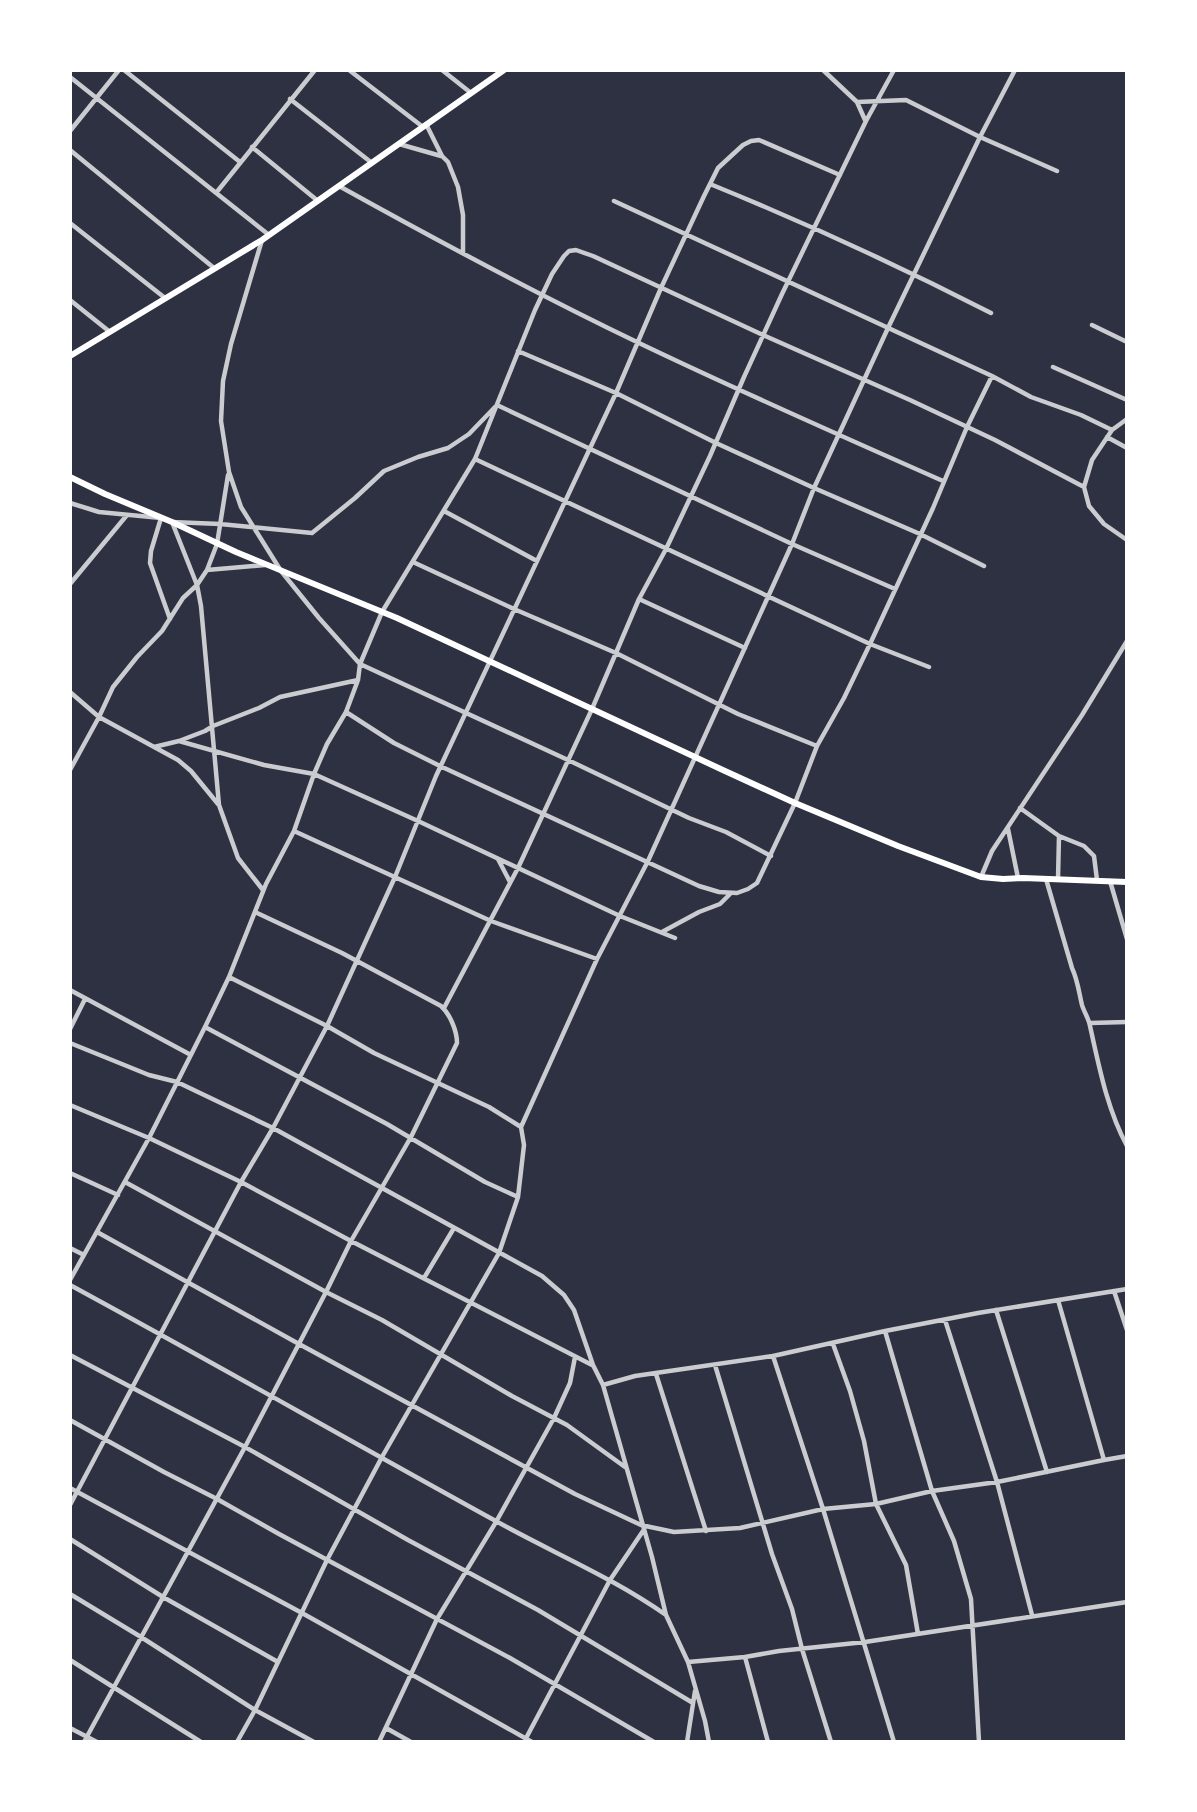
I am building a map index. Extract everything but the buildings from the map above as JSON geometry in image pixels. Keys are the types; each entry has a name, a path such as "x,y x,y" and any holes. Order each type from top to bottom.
{"main road":[{"path":"70,356 262,240 504,70"},
{"path":"70,477 217,544 382,612 795,803 898,846 981,877 1127,882"}],"street":[{"path":"70,131 121,70 240,162"},
{"path":"216,192 315,70"},
{"path":"349,70 425,125 448,162 458,187 463,215 463,254"},
{"path":"442,70 471,93"},
{"path":"823,70 857,102 866,121"},
{"path":"444,1008 518,868 592,709 639,599 666,549 866,121 894,70"},
{"path":"237,1742 327,1560 382,1457 499,1254 518,1197 524,1145 521,1127 597,959 648,861 864,379 1014,70"},
{"path":"70,77 269,235"},
{"path":"290,99 372,163"},
{"path":"857,102 906,100 980,137 1058,171"},
{"path":"70,1505 327,1026 395,877 440,766 590,449 661,288 718,168 743,145 759,140 840,175"},
{"path":"397,144 442,156"},
{"path":"252,147 318,201"},
{"path":"70,150 214,268"},
{"path":"710,184 914,274 991,313"},
{"path":"339,186 463,254 638,342 738,390 943,481"},
{"path":"614,201 992,376 1042,402 1081,415 1112,430"},
{"path":"70,223 165,298"},
{"path":"262,240 231,344 223,381 221,421 229,472 241,507 281,571 319,618 360,664 701,824 726,832 771,856"},
{"path":"666,1615 638,1595 496,1522 70,1283 149,1138 229,977 263,890 294,831 327,744 346,712 358,680 360,664 382,612 475,459 542,295 552,274 569,251 576,250 593,256 864,379 995,440 1084,487"},
{"path":"70,300 110,332"},
{"path":"1092,325 1127,342"},
{"path":"518,351 616,393 716,443 920,534 984,566"},
{"path":"1053,367 1127,400"},
{"path":"346,712 394,743 440,766 699,886 731,893 748,889 757,883 771,856 817,746 870,644 992,376"},
{"path":"497,405 792,544 895,589"},
{"path":"263,890 238,858 219,805 201,606 197,585 172,522 312,533 384,471 448,448 468,434 497,405"},
{"path":"1127,419 1112,430 1092,460 1084,487 1089,506 1104,524 1127,540"},
{"path":"1107,438 1127,448"},
{"path":"475,459 870,644 929,667"},
{"path":"70,770 113,687 136,657 162,631 183,598 197,585 207,570 217,544 229,472"},
{"path":"70,503 99,512 162,518 151,551 150,563 170,619"},
{"path":"444,511 537,561"},
{"path":"70,584 127,515"},
{"path":"413,562 616,653 718,704 817,746"},
{"path":"207,570 266,565"},
{"path":"639,599 745,648"},
{"path":"981,877 992,851 1082,715 1127,641"},
{"path":"154,747 205,731 279,697 358,680"},
{"path":"70,692 99,718 178,760 191,771 219,805"},
{"path":"179,741 264,765 314,774 620,916 675,938"},
{"path":"1020,808 1059,836 1084,846 1094,856 1097,880"},
{"path":"1008,828 1018,878"},
{"path":"294,831 491,921 597,959"},
{"path":"1058,879 1059,836"},
{"path":"498,859 510,883"},
{"path":"1046,879 1077,979 1083,1008 1090,1023 1104,1083 1120,1134 1127,1146"},
{"path":"1111,881 1127,939"},
{"path":"661,932 720,904 731,893"},
{"path":"86,1739 245,1447 351,1241 411,1138 457,1039 444,1008 358,961 255,912"},
{"path":"229,977 374,1053 489,1107 521,1127"},
{"path":"70,990 191,1055"},
{"path":"70,1029 85,998"},
{"path":"1090,1023 1127,1023"},
{"path":"205,1027 518,1197"},
{"path":"70,1043 149,1075 177,1082 273,1128 542,1276 564,1295 574,1310 593,1365 603,1385 666,1615 688,1662 709,1742"},
{"path":"70,1105 149,1138 242,1182 469,1303 593,1365"},
{"path":"70,1173 118,1195"},
{"path":"125,1182 441,1353 554,1418 627,1469"},
{"path":"424,1278 454,1228"},
{"path":"97,1232 642,1528 674,1532 740,1528 823,1509 876,1504 932,1491 997,1482 1127,1456"},
{"path":"70,1248 84,1255"},
{"path":"603,1385 635,1376 774,1356 885,1331 1127,1289"},
{"path":"1114,1290 1127,1330"},
{"path":"1058,1300 1104,1460"},
{"path":"996,1310 1047,1472"},
{"path":"945,1320 997,1482 1032,1615"},
{"path":"885,1331 932,1491 954,1541 971,1599 979,1742"},
{"path":"833,1344 864,1441 876,1504 906,1565 918,1634"},
{"path":"70,1355 245,1447 538,1610 693,1703"},
{"path":"774,1356 894,1742"},
{"path":"379,1742 437,1619 467,1572 554,1418 570,1383 575,1357"},
{"path":"715,1365 831,1742"},
{"path":"656,1374 706,1531"},
{"path":"70,1420 510,1658 654,1742"},
{"path":"70,1488 302,1613 532,1742"},
{"path":"525,1740 610,1580 642,1528"},
{"path":"70,1539 163,1597 278,1662"},
{"path":"70,1594 254,1710 314,1742"},
{"path":"688,1662 864,1642 1127,1602"},
{"path":"744,1657 768,1742"},
{"path":"70,1660 201,1742"},
{"path":"687,1742 695,1690"},
{"path":"70,1728 86,1739 97,1742"},
{"path":"386,1728 411,1742"}]}
